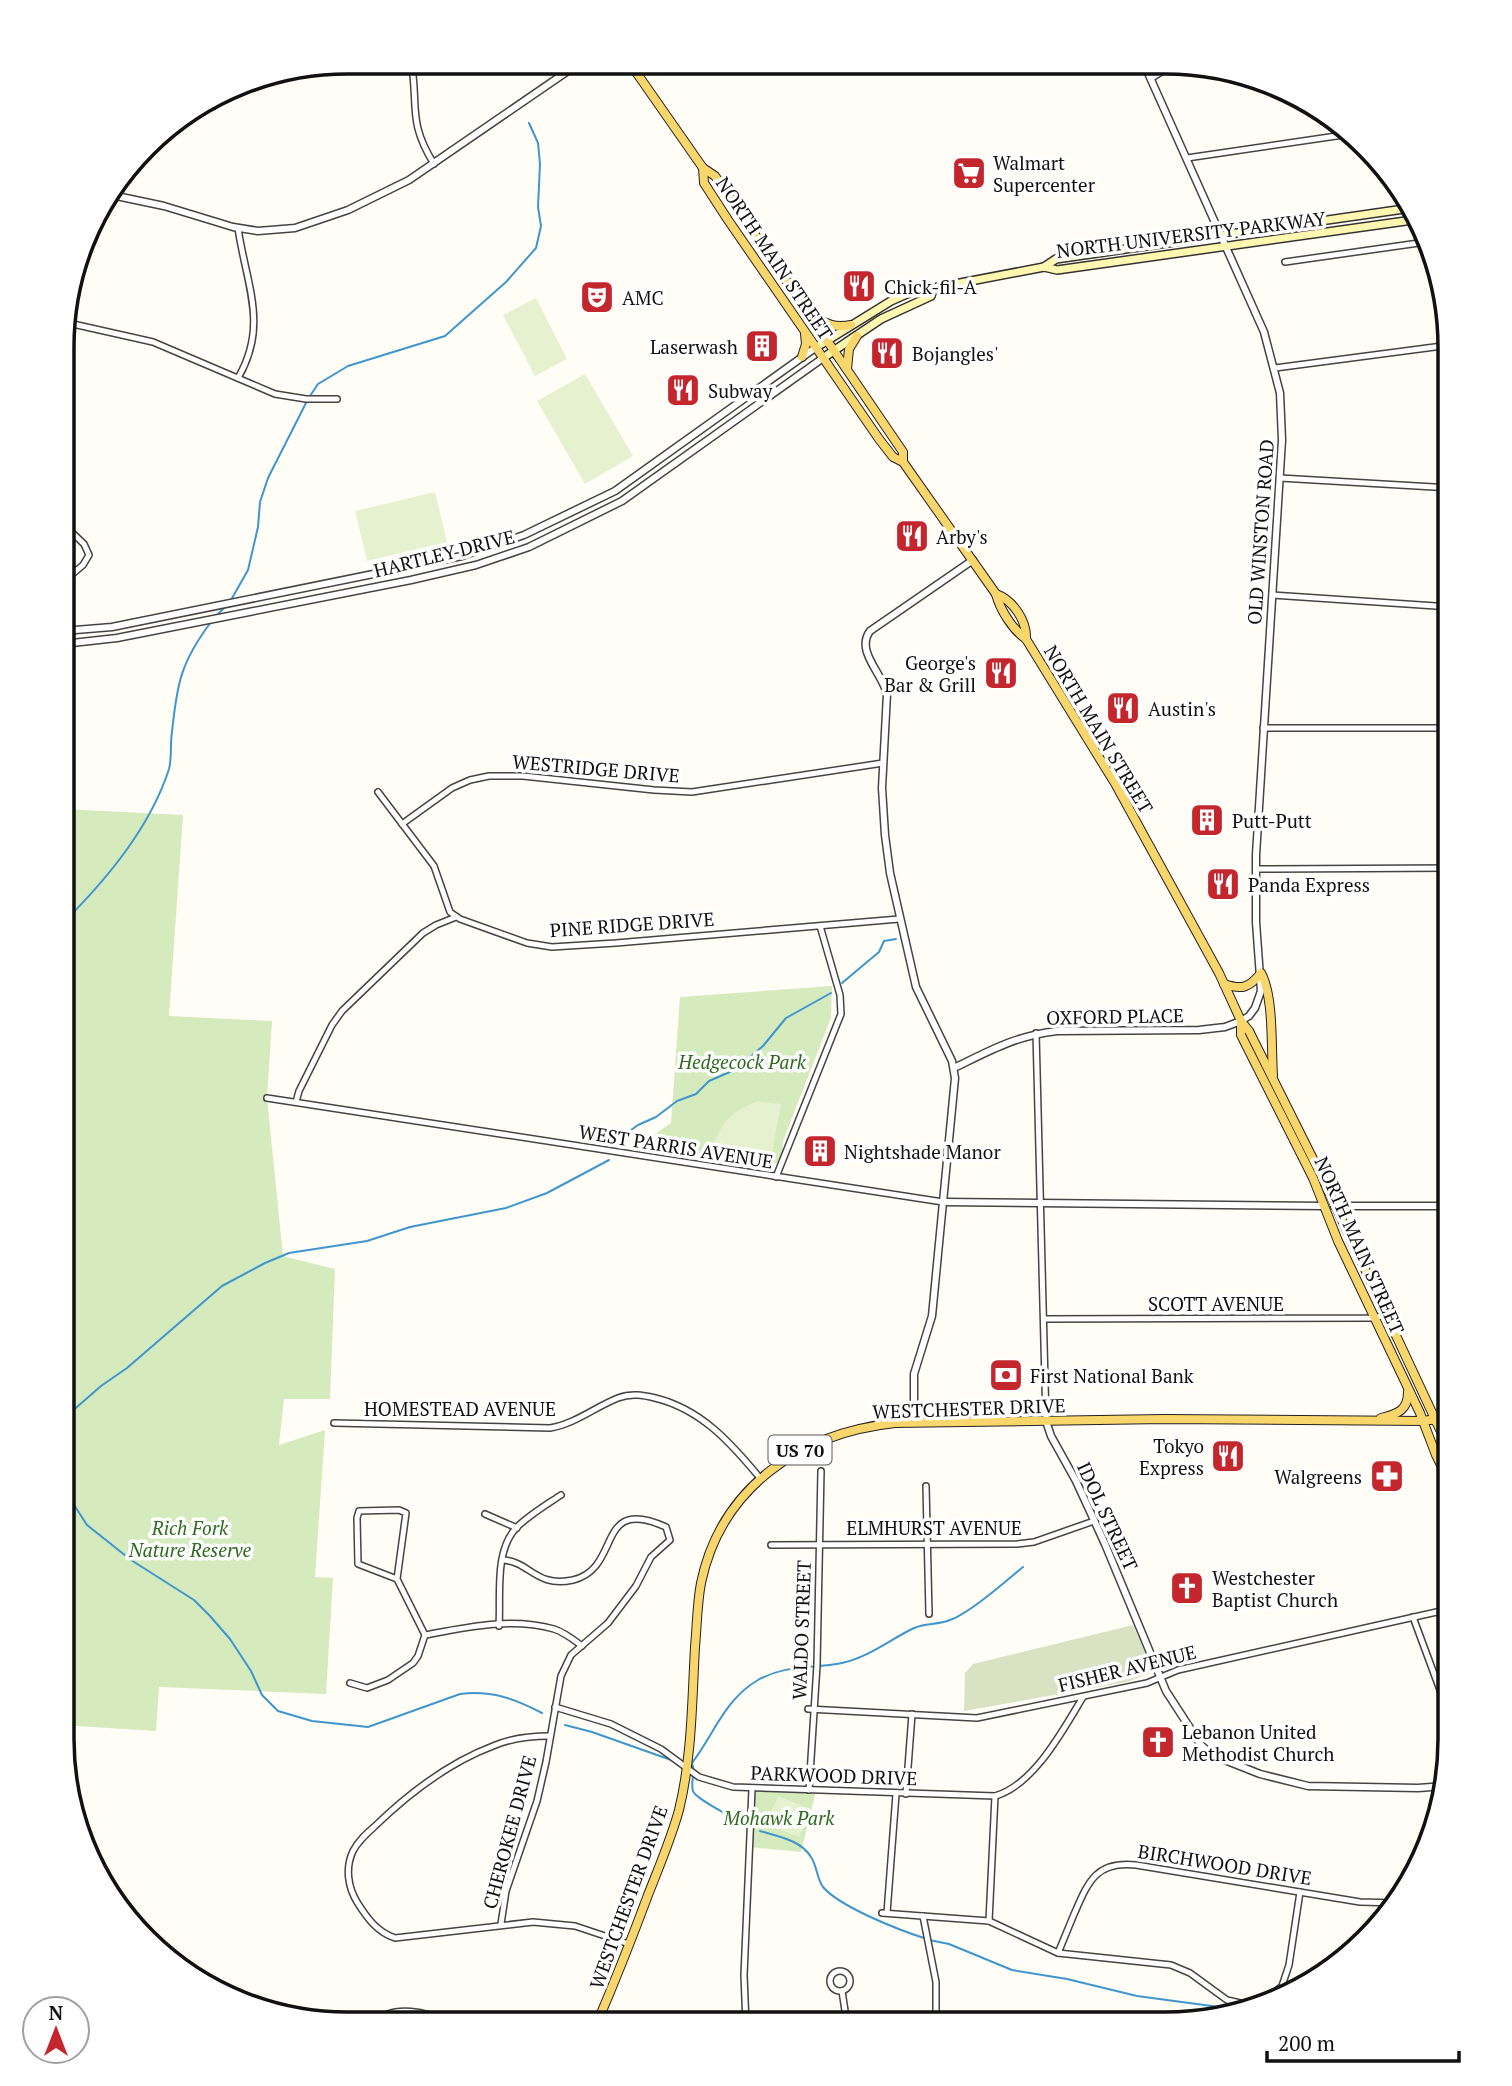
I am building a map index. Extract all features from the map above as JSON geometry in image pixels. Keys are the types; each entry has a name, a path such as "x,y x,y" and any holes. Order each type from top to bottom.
{"main road":[{"name":"NORTH MAIN STREET","path":"637,74 703,167 715,176 903,452 903,462"},
{"name":"NORTH MAIN STREET","path":"703,167 704,183 879,439 893,457 903,462 973,560 1014,627 1026,639 1125,800 1224,984 1241,1021 1249,1031 1321,1175 1438,1427"},
{"name":"NORTH UNIVERSITY PARKWAY","path":"1044,267 1056,258 1402,209"},
{"name":"NORTH UNIVERSITY PARKWAY","path":"1044,267 1057,270 1407,221"},
{"path":"816,348 913,290 1044,267"},
{"path":"822,358 881,319 931,296 934,288"},
{"path":"806,309 828,325 851,325"},
{"path":"802,357 806,344 804,331"},
{"path":"847,372 849,349 857,336"},
{"path":"879,439 893,439"},
{"name":"NORTH MAIN STREET","path":"997,598 1006,598 1027,627 1026,639"},
{"path":"1014,627 1027,627"},
{"path":"1224,984 1245,988 1251,986 1261,973"},
{"path":"1261,973 1269,993 1274,1082"},
{"name":"NORTH MAIN STREET","path":"1241,1021 1241,1035 1313,1178 1438,1456"},
{"path":"1356,1421 1382,1418 1400,1412 1407,1403 1407,1385"},
{"name":"WESTCHESTER DRIVE","path":"601,2012 679,1810 687,1768 701,1584 711,1549 732,1511 760,1478 793,1454 832,1436 875,1425 914,1422 1275,1418 1435,1421"}],"street":[{"path":"412,74 416,126 422,145 434,164"},
{"path":"119,196 164,205 238,228 278,230 320,221 382,195 434,164 564,74"},
{"name":"OLD WINSTON ROAD","path":"1149,74 1264,332 1275,368 1282,419 1256,869 1256,922 1261,973 1259,999 1255,1008 1241,1021"},
{"path":"1151,78 1157,74"},
{"path":"1187,158 1339,136"},
{"path":"238,228 251,289 255,325 251,353 238,379"},
{"path":"1285,262 1418,243"},
{"path":"74,325 153,342 284,396 337,399"},
{"path":"1275,368 1438,347"},
{"name":"HARTLEY DRIVE","path":"74,630 112,627 462,555 524,535 615,491 816,348"},
{"name":"HARTLEY DRIVE","path":"74,644 184,625 476,565 529,547 622,501 822,358"},
{"path":"1280,478 1438,487"},
{"path":"74,534 84,544 89,555 74,573"},
{"path":"914,1422 914,1374 932,1316 954,1068 916,987 899,919 885,835 882,788 887,694 882,678 864,646 864,640 870,631 973,560"},
{"path":"1272,595 1438,606"},
{"path":"1264,728 1438,728"},
{"name":"WESTRIDGE DRIVE","path":"402,824 453,788 470,780 489,776 523,776 692,792 883,763"},
{"path":"296,1102 332,1025 342,1011 423,933 456,917 447,906 434,866 377,792"},
{"path":"1256,869 1438,867"},
{"name":"PINE RIDGE DRIVE","path":"456,917 527,943 552,947 899,919"},
{"path":"776,1177 841,1014 840,995 820,926"},
{"name":"OXFORD PLACE","path":"954,1068 1011,1040 1036,1033 1199,1030 1225,1027 1241,1021"},
{"name":"IDOL STREET","path":"1036,1033 1046,1421 1094,1521 1166,1691 1201,1745 1212,1755 1260,1774 1308,1786 1434,1787"},
{"name":"WEST PARRIS AVENUE","path":"267,1098 943,1202 1334,1206"},
{"path":"1334,1206 1438,1206"},
{"name":"SCOTT AVENUE","path":"1044,1319 1374,1318 1387,1315"},
{"name":"HOMESTEAD AVENUE","path":"334,1423 550,1428 568,1423 618,1398 637,1395 672,1403 706,1422 760,1478"},
{"name":"WALDO STREET","path":"809,1790 821,1471"},
{"path":"926,1486 929,1614"},
{"path":"499,1626 502,1560 512,1533 561,1495"},
{"path":"350,1683 367,1688 388,1680 413,1663 425,1635 397,1579 406,1513 399,1510 359,1511 358,1564 397,1579"},
{"path":"485,1514 517,1528"},
{"name":"CHEROKEE DRIVE","path":"501,1924 506,1891 537,1801 561,1675 571,1655 608,1623 627,1600 651,1557 668,1542 669,1537 666,1527 647,1518 625,1520 611,1536 594,1567 569,1581 552,1582 542,1579 519,1565 502,1560"},
{"name":"ELMHURST AVENUE","path":"771,1545 1026,1544 1094,1521"},
{"name":"FISHER AVENUE","path":"811,1710 977,1718 1083,1697 1161,1678 1178,1670 1438,1612"},
{"path":"1413,1617 1438,1685"},
{"path":"425,1635 485,1624 529,1625 557,1630 582,1646"},
{"path":"989,1921 995,1796 1003,1794 1044,1759 1083,1697"},
{"name":"PARKWOOD DRIVE","path":"555,1707 592,1717 631,1733 667,1752 699,1777 733,1787 995,1796"},
{"path":"906,1794 912,1714"},
{"path":"550,1736 521,1738 494,1745 441,1773 389,1813 359,1842 350,1860 349,1884 366,1917 384,1935 394,1938 533,1922 575,1926 629,1944"},
{"path":"746,2012 744,1975 752,1788"},
{"path":"896,1794 884,1913 989,1921 1058,1953 1171,1965 1190,1973 1227,2000 1238,2002"},
{"name":"BIRCHWOOD DRIVE","path":"1058,1953 1087,1885 1093,1877 1108,1867 1136,1865 1360,1902 1384,1903"},
{"path":"1282,1986 1289,1965 1300,1892"},
{"path":"923,1916 936,1982 936,2012"},
{"path":"842,1991 845,2012"},
{"path":"394,2012 415,2012"}],"green space":[{"path":"536,298 567,359 535,376 503,315"},
{"path":"585,374 633,456 585,484 537,401"},
{"path":"435,492 447,542 367,561 355,511"},
{"name":"Rich Fork Nature Reserve","path":"74,810 183,815 169,1016 272,1021 267,1098 283,1256 335,1269 330,1399 284,1399 279,1445 325,1430 315,1577 333,1578 326,1694 159,1687 156,1731 74,1726"},
{"name":"Hedgecock Park","path":"832,986 831,1018 783,1141 782,1164 669,1149 669,1142 648,1139 671,1123 680,997"},
{"path":"757,1101 781,1104 771,1158 765,1160 713,1146 729,1118"},
{"path":"1133,1625 1151,1666 1151,1673 1127,1682 964,1711 965,1673 973,1664"},
{"name":"Mohawk Park","path":"752,1789 816,1791 801,1852 749,1847"},
{"path":"778,1796 810,1809 799,1837 766,1824"}],"waterway":[{"path":"310,396 318,384 348,366 445,336 506,282 536,248 541,226 538,207 540,164 538,143 529,123"},
{"path":"231,600 248,570 258,527 260,502 268,478 307,401"},
{"path":"217,615 225,607"},
{"path":"74,911 125,852 161,791 169,769 171,736 182,674 193,649 211,622"},
{"path":"842,983 879,952 884,941 896,939"},
{"path":"621,1143 627,1133 638,1125 656,1117 677,1101 696,1094 709,1081 732,1071 763,1046 786,1018 831,993"},
{"path":"74,1410 222,1286 265,1263 289,1253 367,1241 410,1227 506,1208 547,1193 609,1160"},
{"path":"74,1505 87,1525 131,1560 194,1600 210,1616 230,1639 251,1671 262,1695 278,1711 312,1721 368,1727 460,1694 483,1693 503,1697 542,1713"},
{"path":"745,1825 695,1794 692,1788 692,1763 737,1697 758,1680 779,1671 842,1663 870,1652 914,1628 950,1620 977,1604 1023,1567"},
{"path":"565,1725 674,1761"},
{"path":"760,1831 788,1840 807,1851 819,1880 831,1895 886,1924 924,1938"},
{"path":"929,1940 949,1944 1012,1970 1067,1979 1137,1996 1219,2007"}],"place":[{"name":"Walmart Supercenter","path":"969,173"},
{"name":"Chick-fil-A","path":"859,286"},
{"name":"AMC","path":"597,297"},
{"name":"Laserwash","path":"762,346"},
{"name":"Bojangles'","path":"887,353"},
{"name":"Subway","path":"683,390"},
{"name":"Arby's","path":"912,536"},
{"name":"George's Bar & Grill","path":"1001,673"},
{"name":"Austin's","path":"1123,708"},
{"name":"Putt-Putt","path":"1207,820"},
{"name":"Panda Express","path":"1223,884"},
{"name":"Nightshade Manor","path":"820,1151"},
{"name":"First National Bank","path":"1006,1375"},
{"name":"Tokyo Express","path":"1228,1456"},
{"name":"Walgreens","path":"1387,1476"},
{"name":"Westchester Baptist Church","path":"1187,1588"},
{"name":"Lebanon United Methodist Church","path":"1158,1742"}]}
